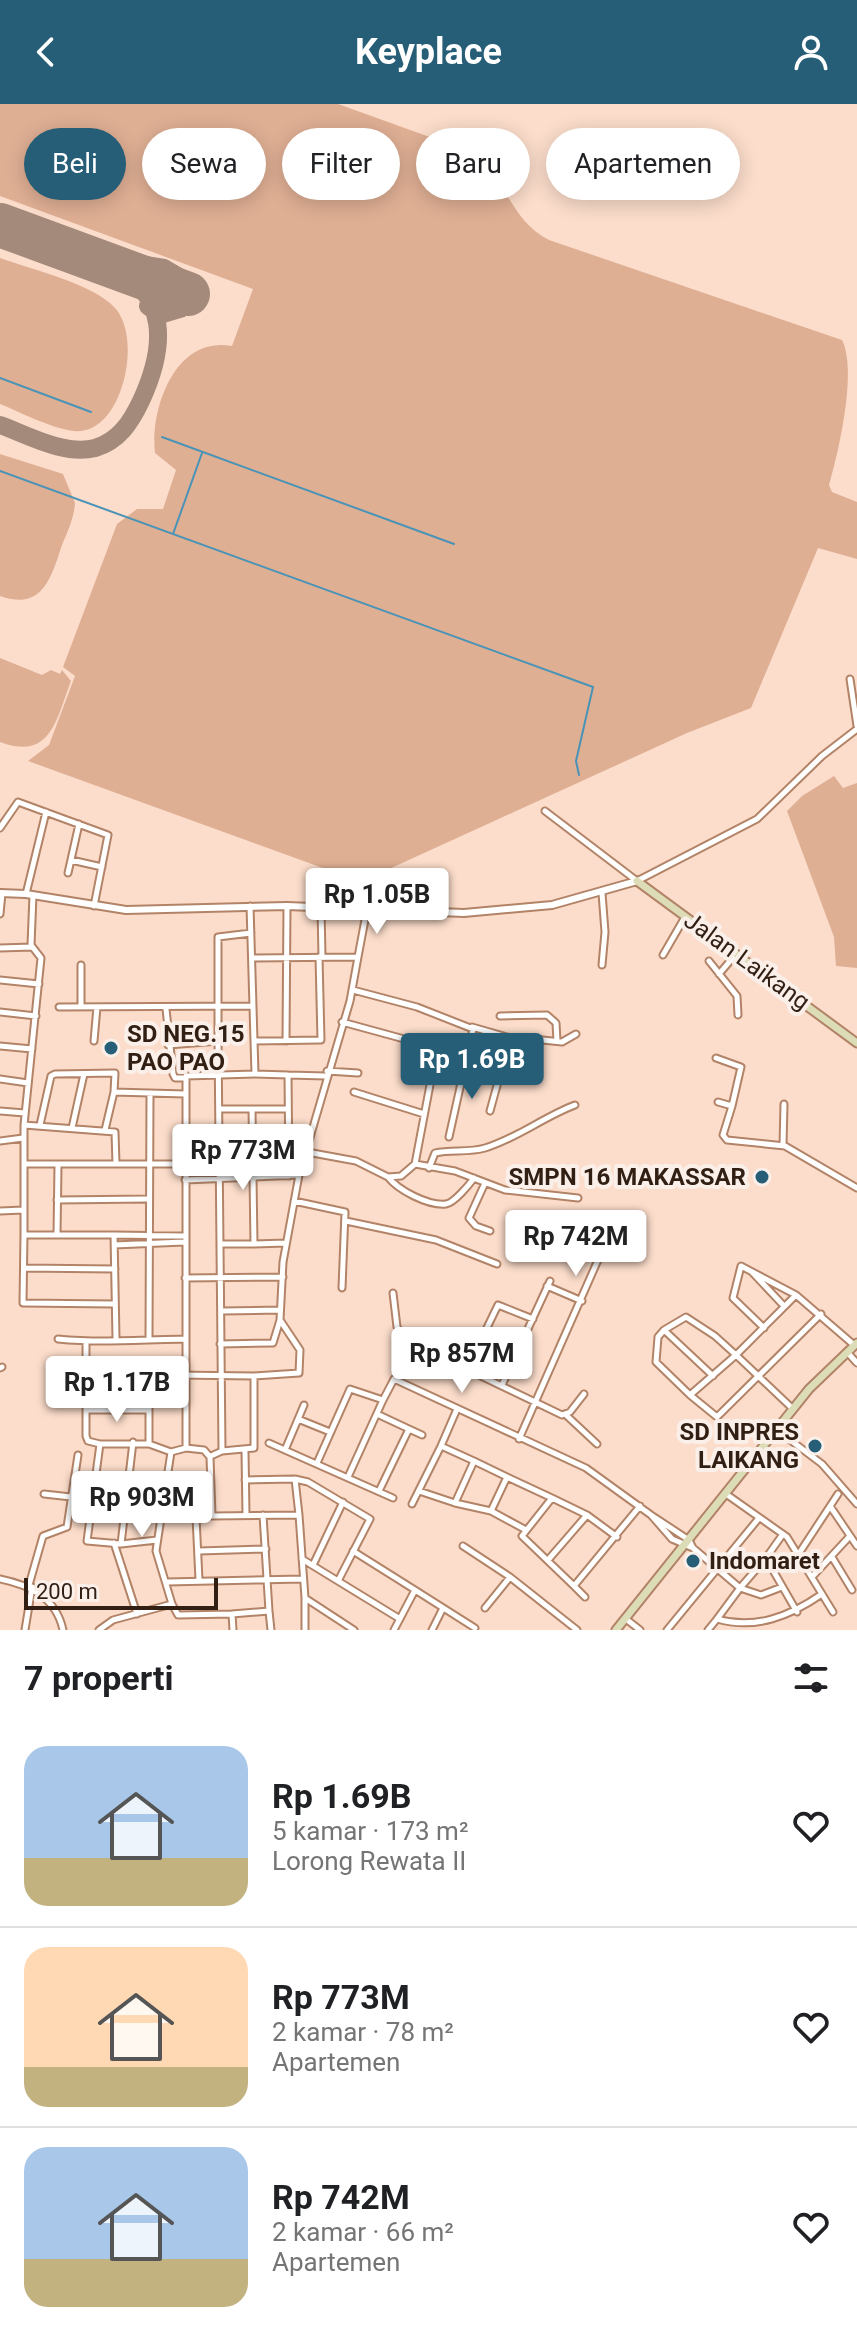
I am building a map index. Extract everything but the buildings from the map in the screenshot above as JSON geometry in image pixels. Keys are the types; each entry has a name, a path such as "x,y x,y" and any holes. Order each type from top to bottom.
{"main road":[{"name":"Jalan Laikang","path":"637,881 857,1043"},
{"path":"616,1630 689,1545 793,1409 856,1344"}],"street":[{"path":"0,914 1,893 140,910 287,906 484,913 552,905 602,893 637,881 757,819 857,727 850,679"},
{"path":"0,828 17,802 108,835 94,906"},
{"path":"545,811 637,881"},
{"path":"32,947 30,895 46,812"},
{"path":"68,873 79,824"},
{"path":"71,860 102,867"},
{"path":"602,893 605,932 602,965"},
{"path":"250,906 255,1074"},
{"path":"286,1041 287,906"},
{"path":"321,908 321,1040"},
{"path":"220,1344 273,1343 280,1320 286,1243 299,1175 336,1039 353,990 367,909"},
{"path":"663,955 686,916"},
{"path":"222,1451 218,936 251,933"},
{"path":"0,948 32,947 41,955 23,1138 23,1303 114,1304"},
{"path":"719,974 737,953"},
{"path":"252,958 358,957"},
{"path":"709,961 737,996 738,1015"},
{"path":"81,965 81,1007"},
{"path":"0,980 39,984"},
{"path":"353,990 528,1043"},
{"path":"59,1007 218,1009 253,1006"},
{"path":"94,1041 97,1007"},
{"path":"166,1009 174,1076 358,1073"},
{"path":"0,1012 36,1016"},
{"path":"500,1016 547,1015 556,1023 557,1041"},
{"path":"342,1022 437,1048 513,1076 527,1072 528,1043"},
{"path":"449,1137 472,1027"},
{"path":"528,1043 535,1038 565,1041 576,1034"},
{"path":"254,1041 336,1039"},
{"path":"168,1045 218,1041"},
{"path":"0,1046 32,1049"},
{"path":"388,1177 401,1176 415,1164 437,1048"},
{"path":"716,1058 741,1067 724,1139 783,1145 857,1188"},
{"path":"490,1111 501,1071"},
{"path":"72,1128 84,1074"},
{"path":"40,1125 52,1075 116,1074 105,1130"},
{"path":"288,1075 289,1176"},
{"path":"185,1078 186,1448"},
{"path":"0,1079 28,1083"},
{"path":"114,1092 185,1094"},
{"path":"354,1092 424,1114"},
{"path":"149,1339 147,1163 150,1095"},
{"path":"718,1102 732,1106"},
{"path":"783,1145 784,1104"},
{"path":"429,1168 435,1153 488,1147 520,1135 536,1122 575,1105"},
{"path":"220,1109 288,1109"},
{"path":"252,1109 254,1244"},
{"path":"0,1111 25,1113"},
{"path":"24,1125 116,1133 116,1164"},
{"path":"0,1141 23,1138"},
{"path":"307,1152 356,1161 388,1177 397,1189 442,1204 451,1202 474,1178"},
{"path":"24,1164 186,1164"},
{"path":"415,1164 455,1171 505,1190 578,1198"},
{"path":"57,1235 58,1165"},
{"path":"185,1180 299,1175"},
{"path":"485,1183 469,1218 476,1226 490,1231"},
{"path":"57,1200 147,1199"},
{"path":"294,1201 344,1211 342,1288"},
{"path":"0,1211 23,1210"},
{"path":"519,1439 617,1217"},
{"path":"346,1221 436,1240 497,1264"},
{"path":"24,1235 147,1235 184,1239"},
{"path":"114,1235 116,1338"},
{"path":"114,1245 184,1239"},
{"path":"220,1244 286,1243"},
{"path":"764,1328 733,1298 739,1268 744,1266 796,1295 856,1344"},
{"path":"24,1268 115,1269"},
{"path":"752,1271 784,1306"},
{"path":"185,1278 283,1277"},
{"path":"502,1385 549,1284 582,1301"},
{"path":"393,1293 397,1327 403,1338 566,1415 597,1444"},
{"path":"690,1395 736,1355 796,1295"},
{"path":"467,1369 498,1305 533,1319"},
{"path":"222,1311 280,1310"},
{"path":"793,1409 760,1378 736,1355 715,1336 686,1317 664,1330 657,1339 655,1360 715,1418 760,1378 821,1314"},
{"path":"56,1374 87,1378 95,1374 254,1376 299,1373 300,1350 280,1320"},
{"path":"664,1330 713,1376"},
{"path":"58,1339 86,1342 116,1338 185,1339"},
{"path":"86,1342 87,1439 100,1444 149,1444 171,1452 186,1448 201,1449 210,1457 212,1516"},
{"path":"847,1352 857,1363"},
{"path":"149,1376 149,1444"},
{"path":"210,1457 222,1451 245,1451 255,1446 254,1376"},
{"path":"348,1477 394,1379 604,1478 651,1515 668,1535 689,1545 740,1588 761,1595 782,1587"},
{"path":"317,1463 350,1389 383,1400"},
{"path":"566,1415 584,1394"},
{"path":"285,1450 304,1405"},
{"path":"412,1504 457,1409"},
{"path":"86,1410 149,1410"},
{"path":"377,1414 422,1435"},
{"path":"298,1419 331,1432"},
{"path":"379,1491 409,1429"},
{"path":"777,1430 822,1464 857,1504"},
{"path":"133,1442 117,1544 137,1614"},
{"path":"269,1443 393,1498"},
{"path":"100,1444 87,1541 117,1544 157,1540"},
{"path":"441,1446 587,1515 617,1537"},
{"path":"245,1451 246,1515"},
{"path":"171,1452 157,1555 178,1615 269,1611"},
{"path":"25,1630 30,1586 43,1536 67,1527 78,1455"},
{"path":"455,1503 474,1461"},
{"path":"491,1511 507,1477"},
{"path":"245,1480 295,1479 308,1482 370,1519 338,1581"},
{"path":"295,1479 299,1487 305,1630"},
{"path":"419,1491 491,1511 526,1530"},
{"path":"44,1494 71,1497"},
{"path":"726,1494 783,1534 833,1612"},
{"path":"798,1555 838,1494"},
{"path":"552,1498 523,1537 585,1597"},
{"path":"313,1565 343,1502"},
{"path":"574,1586 640,1506"},
{"path":"830,1506 857,1546"},
{"path":"263,1515 271,1630"},
{"path":"163,1516 299,1515"},
{"path":"548,1560 587,1515"},
{"path":"196,1517 199,1580"},
{"path":"667,1630 759,1518"},
{"path":"708,1630 783,1534"},
{"path":"812,1577 850,1536"},
{"path":"463,1546 510,1577 577,1630"},
{"path":"199,1551 266,1549"},
{"path":"353,1551 476,1629"},
{"path":"832,1557 852,1590"},
{"path":"766,1558 797,1612"},
{"path":"302,1559 400,1619"},
{"path":"485,1608 510,1577"},
{"path":"0,1579 30,1586 52,1607 63,1630"},
{"path":"167,1582 303,1579"},
{"path":"394,1630 415,1590"},
{"path":"717,1619 732,1625 770,1625 797,1612 822,1594"},
{"path":"305,1598 354,1630"},
{"path":"99,1630 113,1620 172,1604"},
{"path":"432,1630 443,1608"},
{"path":"232,1614 233,1630"},
{"path":"626,1619 640,1630"},
{"path":"113,1620 117,1630"}],"shaded area":[{"path":"0,104 338,104 416,132 416,200 510,200 526,223 549,240 842,340 848,370 847,389 842,430 829,485 832,492 857,502 857,559 818,548 751,708 687,733 365,880 353,879 28,761 49,745 75,676 63,667 117,524 137,509 163,509 176,470 155,453 155,435 162,397 170,379 181,363 195,352 212,346 232,346 253,289 0,196"},
{"path":"0,258 62,278 93,292 115,308 123,321 127,339 124,379 118,398 96,426 81,431 62,429 0,404"},
{"path":"0,454 63,474 75,503 49,580 36,595 26,599 0,596"},
{"path":"0,658 42,675 51,670 60,674 62,670 71,681 49,733 30,746 0,742"},
{"path":"834,776 843,788 857,783 857,968 836,966 834,937 787,811 802,796"}],"waterway":[{"path":"0,378 91,412"},
{"path":"162,437 454,544"},
{"path":"173,534 202,453"},
{"path":"0,471 593,687 576,761 579,775"}],"taxiway":[{"path":"78,254 164,268 181,278 186,293 180,309 160,315 148,306"},
{"path":"0,425 59,447 83,450 111,441 128,423 141,401 155,361 157,323 143,290 108,264"}],"runway":[{"path":"0,225 188,294"}],"place":[{"name":"SD NEG.15 PAO PAO","path":"111,1048"},
{"name":"SMPN 16 MAKASSAR","path":"762,1177"},
{"name":"SD INPRES LAIKANG","path":"815,1446"},
{"name":"Indomaret","path":"693,1561"}]}
